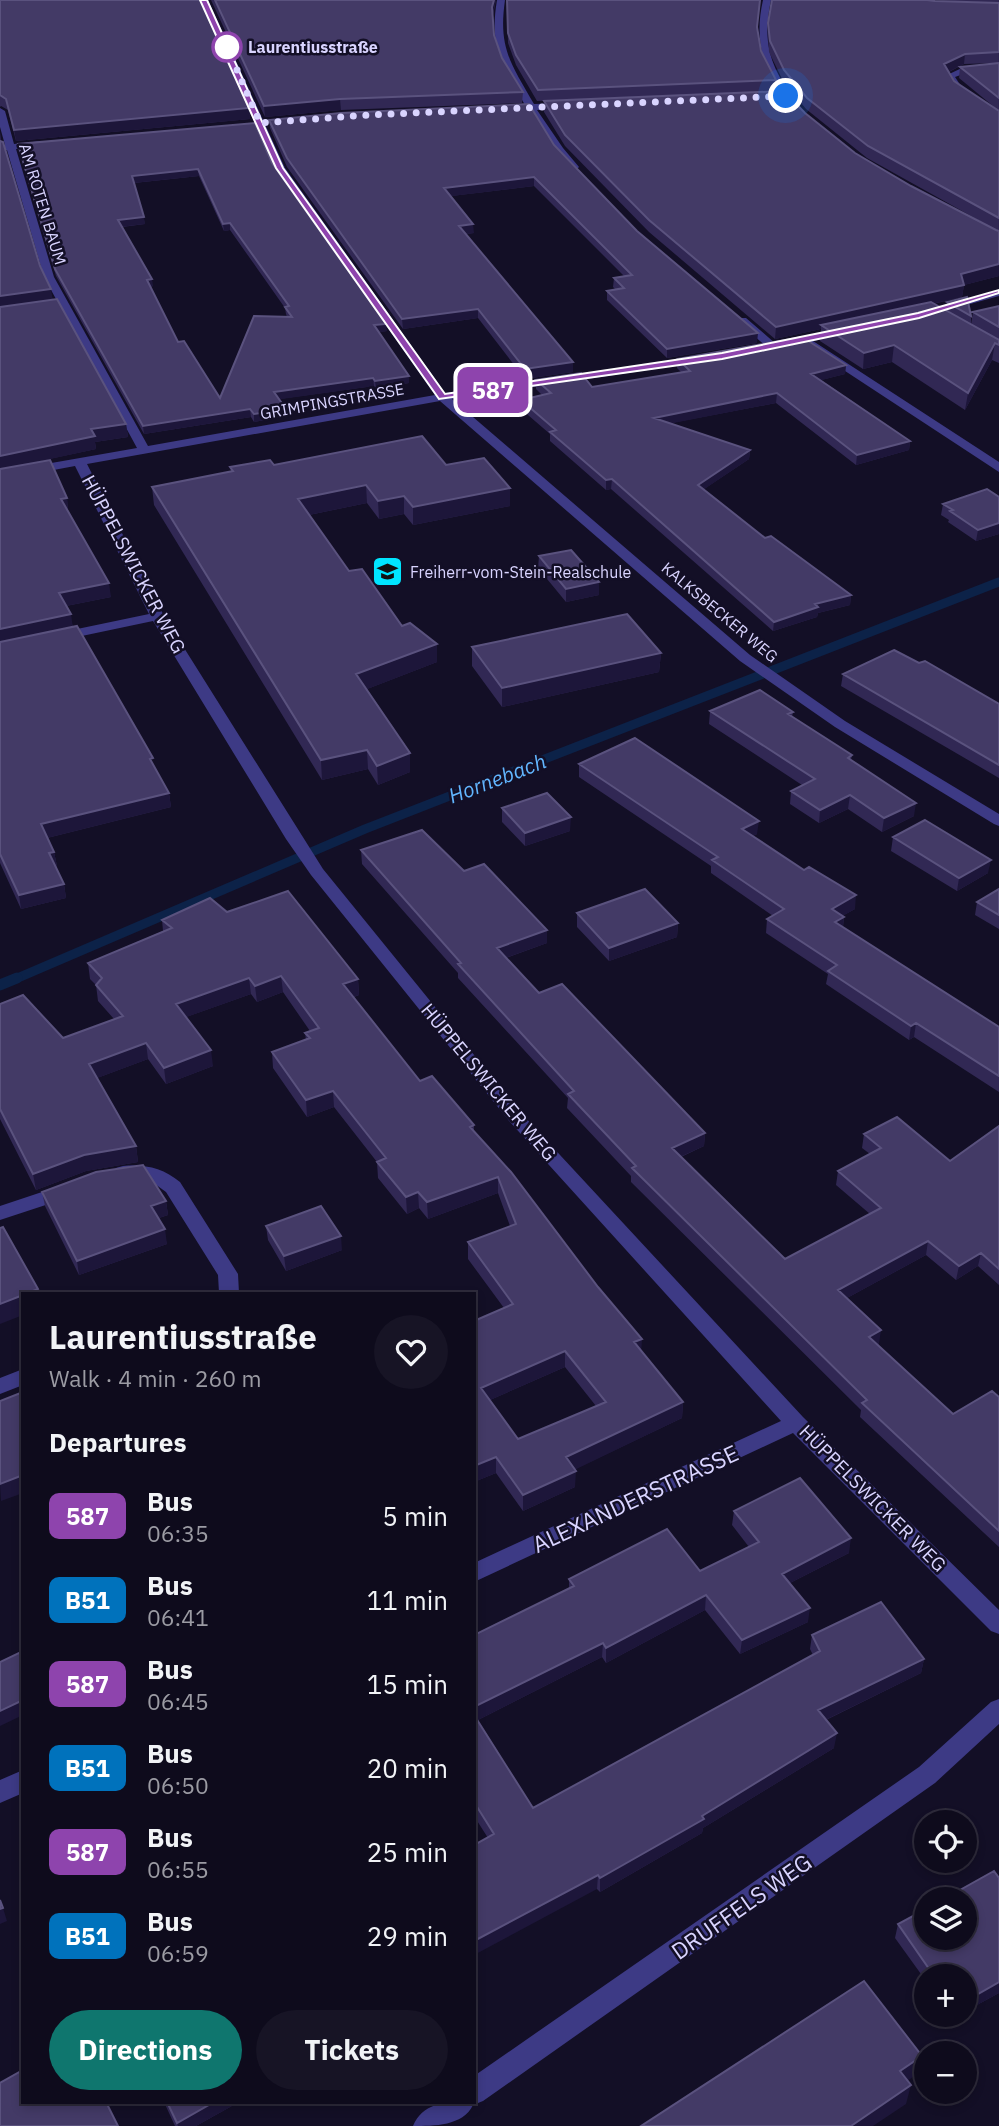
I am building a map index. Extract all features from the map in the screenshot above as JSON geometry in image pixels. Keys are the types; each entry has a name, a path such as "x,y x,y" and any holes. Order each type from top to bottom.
{"street":[{"path":"204,0 279,168 442,397"},
{"path":"501,0 498,19 502,56 559,150 584,177"},
{"path":"767,0 762,18 762,51 767,65 800,113"},
{"path":"999,68 964,70 950,76 957,88 999,117"},
{"path":"773,97 786,96"},
{"path":"504,108 571,105"},
{"name":"AM ROTEN BAUM","path":"0,111 4,147 50,277 145,451"},
{"path":"246,124 273,121"},
{"path":"4,147 48,143"},
{"path":"909,318 999,293"},
{"path":"51,307 63,305"},
{"path":"732,312 766,347 853,330"},
{"path":"930,312 942,319"},
{"path":"805,340 999,468"},
{"name":"GRIMPINGSTRASSE","path":"0,476 442,397 708,358"},
{"name":"KALKSBECKER WEG","path":"442,397 745,658 905,765 999,821"},
{"name":"HÜPPELSWICKER WEG","path":"80,463 157,616 317,872 516,1118 796,1423 999,1624"},
{"path":"42,641 157,616"},
{"path":"103,1178 146,1170 167,1182 228,1274 229,1292"},
{"path":"0,1213 78,1186"},
{"path":"0,1386 21,1378"},
{"name":"ALEXANDERSTRASSE","path":"476,1572 796,1423"},
{"name":"DRUFFELS WEG","path":"476,2091 927,1775 999,1709"},
{"path":"0,1792 21,1782"},
{"path":"426,2126 458,2104"}],"building":[{"path":"0,0 203,0 249,108 14,130 6,99 0,95"},
{"path":"215,0 494,0 494,35 502,58 523,92 340,99 264,106"},
{"path":"507,0 760,0 757,27 761,51 776,80 538,90 516,55 508,33"},
{"path":"772,0 999,3 999,52 965,54 944,64 954,81 999,111 999,218 868,146 807,98 784,70 770,41 768,23"},
{"path":"999,63 999,98 960,67"},
{"path":"784,91 805,113 855,153 911,186 999,231 999,264 961,274 964,285 776,327 649,220 565,135 544,101"},
{"path":"529,104 554,145 637,231 758,333 667,349 607,291 624,288 614,278 632,275 534,177 444,188 473,224 459,226 573,362 525,369 478,309 402,319 287,158 269,120 341,113"},
{"path":"255,123 272,163 386,324 374,325 409,376 375,381 373,378 274,392 286,409 254,414 250,409 143,426 55,269 18,144","holes":["198,169 223,224 230,223 289,306 285,307 292,317 254,316 220,398 184,341 178,342 147,280 152,279 118,220 144,217 132,176"]},
{"path":"0,141 3,142 40,266 51,289 0,296"},
{"path":"967,297 971,316 947,302"},
{"path":"57,299 126,424 91,429 95,436 0,456 0,307"},
{"path":"931,302 999,340 999,345 995,343 968,393 894,345 864,353 821,325"},
{"path":"999,306 999,327 973,312"},
{"path":"802,337 846,365 811,374 910,441 857,455 777,393 654,418 750,450 698,485 765,538 771,536 851,595 815,604 818,607 774,622 612,479 606,480 550,432 556,430 521,400 551,393 536,380 581,373 592,387 690,371 678,359"},
{"path":"422,436 446,465 484,458 510,488 413,507 404,496 378,501 366,485 298,499 349,571 362,569 402,626 410,623 437,644 356,674 410,753 377,766 367,750 321,760 152,487 233,471 230,467 270,460 274,465"},
{"path":"50,460 67,498 61,499 109,583 59,593 71,614 0,629 0,469"},
{"path":"987,489 999,497 999,523 978,530 943,504"},
{"path":"571,550 599,582 566,589 539,556"},
{"path":"627,614 661,653 502,688 472,647"},
{"path":"77,626 153,758 150,759 169,793 41,824 54,852 49,853 64,884 19,895 0,854 0,642"},
{"path":"894,650 919,663 925,661 999,704 999,765 843,674"},
{"path":"760,690 793,712 788,714 852,755 848,758 916,803 884,818 850,795 820,810 791,791 815,779 710,711"},
{"path":"635,738 759,821 742,829 804,870 809,867 856,895 832,909 844,917 835,922 999,1027 999,1076 916,1023 911,1026 828,971 837,965 767,919 784,909 712,860 718,857 579,764"},
{"path":"547,793 571,817 525,833 502,808"},
{"path":"925,820 991,860 959,878 893,837"},
{"path":"422,830 464,871 484,864 547,930 497,948 539,993 562,984 705,1133 672,1148 785,1259 881,1208 838,1171 881,1148 864,1134 897,1117 950,1161 999,1126 999,1269 981,1253 959,1266 928,1241 838,1290 881,1330 869,1337 953,1414 992,1391 999,1397 999,1531 862,1403 867,1400 632,1168 636,1166 568,1094 574,1091 458,964 461,963 361,850"},
{"path":"645,889 678,923 609,948 577,913"},
{"path":"999,889 999,915 977,902"},
{"path":"288,891 358,979 343,984 420,1081 432,1076 474,1125 470,1127 511,1172 598,1287 642,1339 634,1342 683,1402 566,1457 576,1471 523,1495 496,1457 476,1465 476,1320 513,1304 468,1242 516,1224 498,1177 427,1202 418,1192 406,1197 377,1162 386,1158 333,1091 306,1100 272,1052 310,1038 305,1033 319,1028 281,976 255,986 249,978 176,1004 211,1050 164,1068 146,1043 89,1064 136,1146 84,1155 33,1174 0,1109 0,1004 23,995 63,1038 123,1016 96,985 102,978 88,963 172,928 162,920 210,898 227,912","holes":["565,1351 606,1402 518,1439 481,1388"]},
{"path":"143,1165 166,1201 151,1206 165,1229 77,1261 42,1192 96,1172"},
{"path":"321,1206 341,1236 284,1256 266,1226"},
{"path":"3,1227 38,1289 21,1292 21,1296 0,1304 0,1228"},
{"path":"21,1393 21,1476 0,1484 0,1401"},
{"path":"800,1478 851,1538 782,1574 810,1608 742,1640 706,1595 606,1648 603,1643 476,1706 476,1634 574,1586 569,1579 667,1529 700,1571 759,1542 734,1511"},
{"path":"881,1602 924,1659 818,1710 837,1733 702,1816 704,1819 600,1878 598,1875 476,1940 476,1844 494,1834 476,1805 476,1718 533,1808 820,1651 812,1635"},
{"path":"21,1652 21,1701 0,1711 0,1662"},
{"path":"994,1871 999,1878 999,1982 977,1995 977,1964 926,1964 916,1950 977,1950 977,1887 965,1887"},
{"path":"914,1915 914,1947 898,1924"},
{"path":"864,1981 914,2046 914,2061 900,2071 911,2085 851,2126 641,2126"},
{"path":"21,2071 21,2104 107,2104 118,2126 0,2126 0,2083"},
{"path":"168,2104 210,2104 177,2123"}],"waterway":[{"name":"Hornebach","path":"13,980 365,829 999,582"},
{"name":"Hornebach","path":"0,985 17,978"}],"bus line":[{"name":"587","path":"204,0 279,168 442,397 722,356 919,316 999,293"}],"place":[{"name":"Laurentiusstraße","path":"227,47"},
{"name":"Freiherr-vom-Stein-Realschule","path":"387,572"}],"route":[{"path":"227,47 260,123 341,116 786,96"}]}
